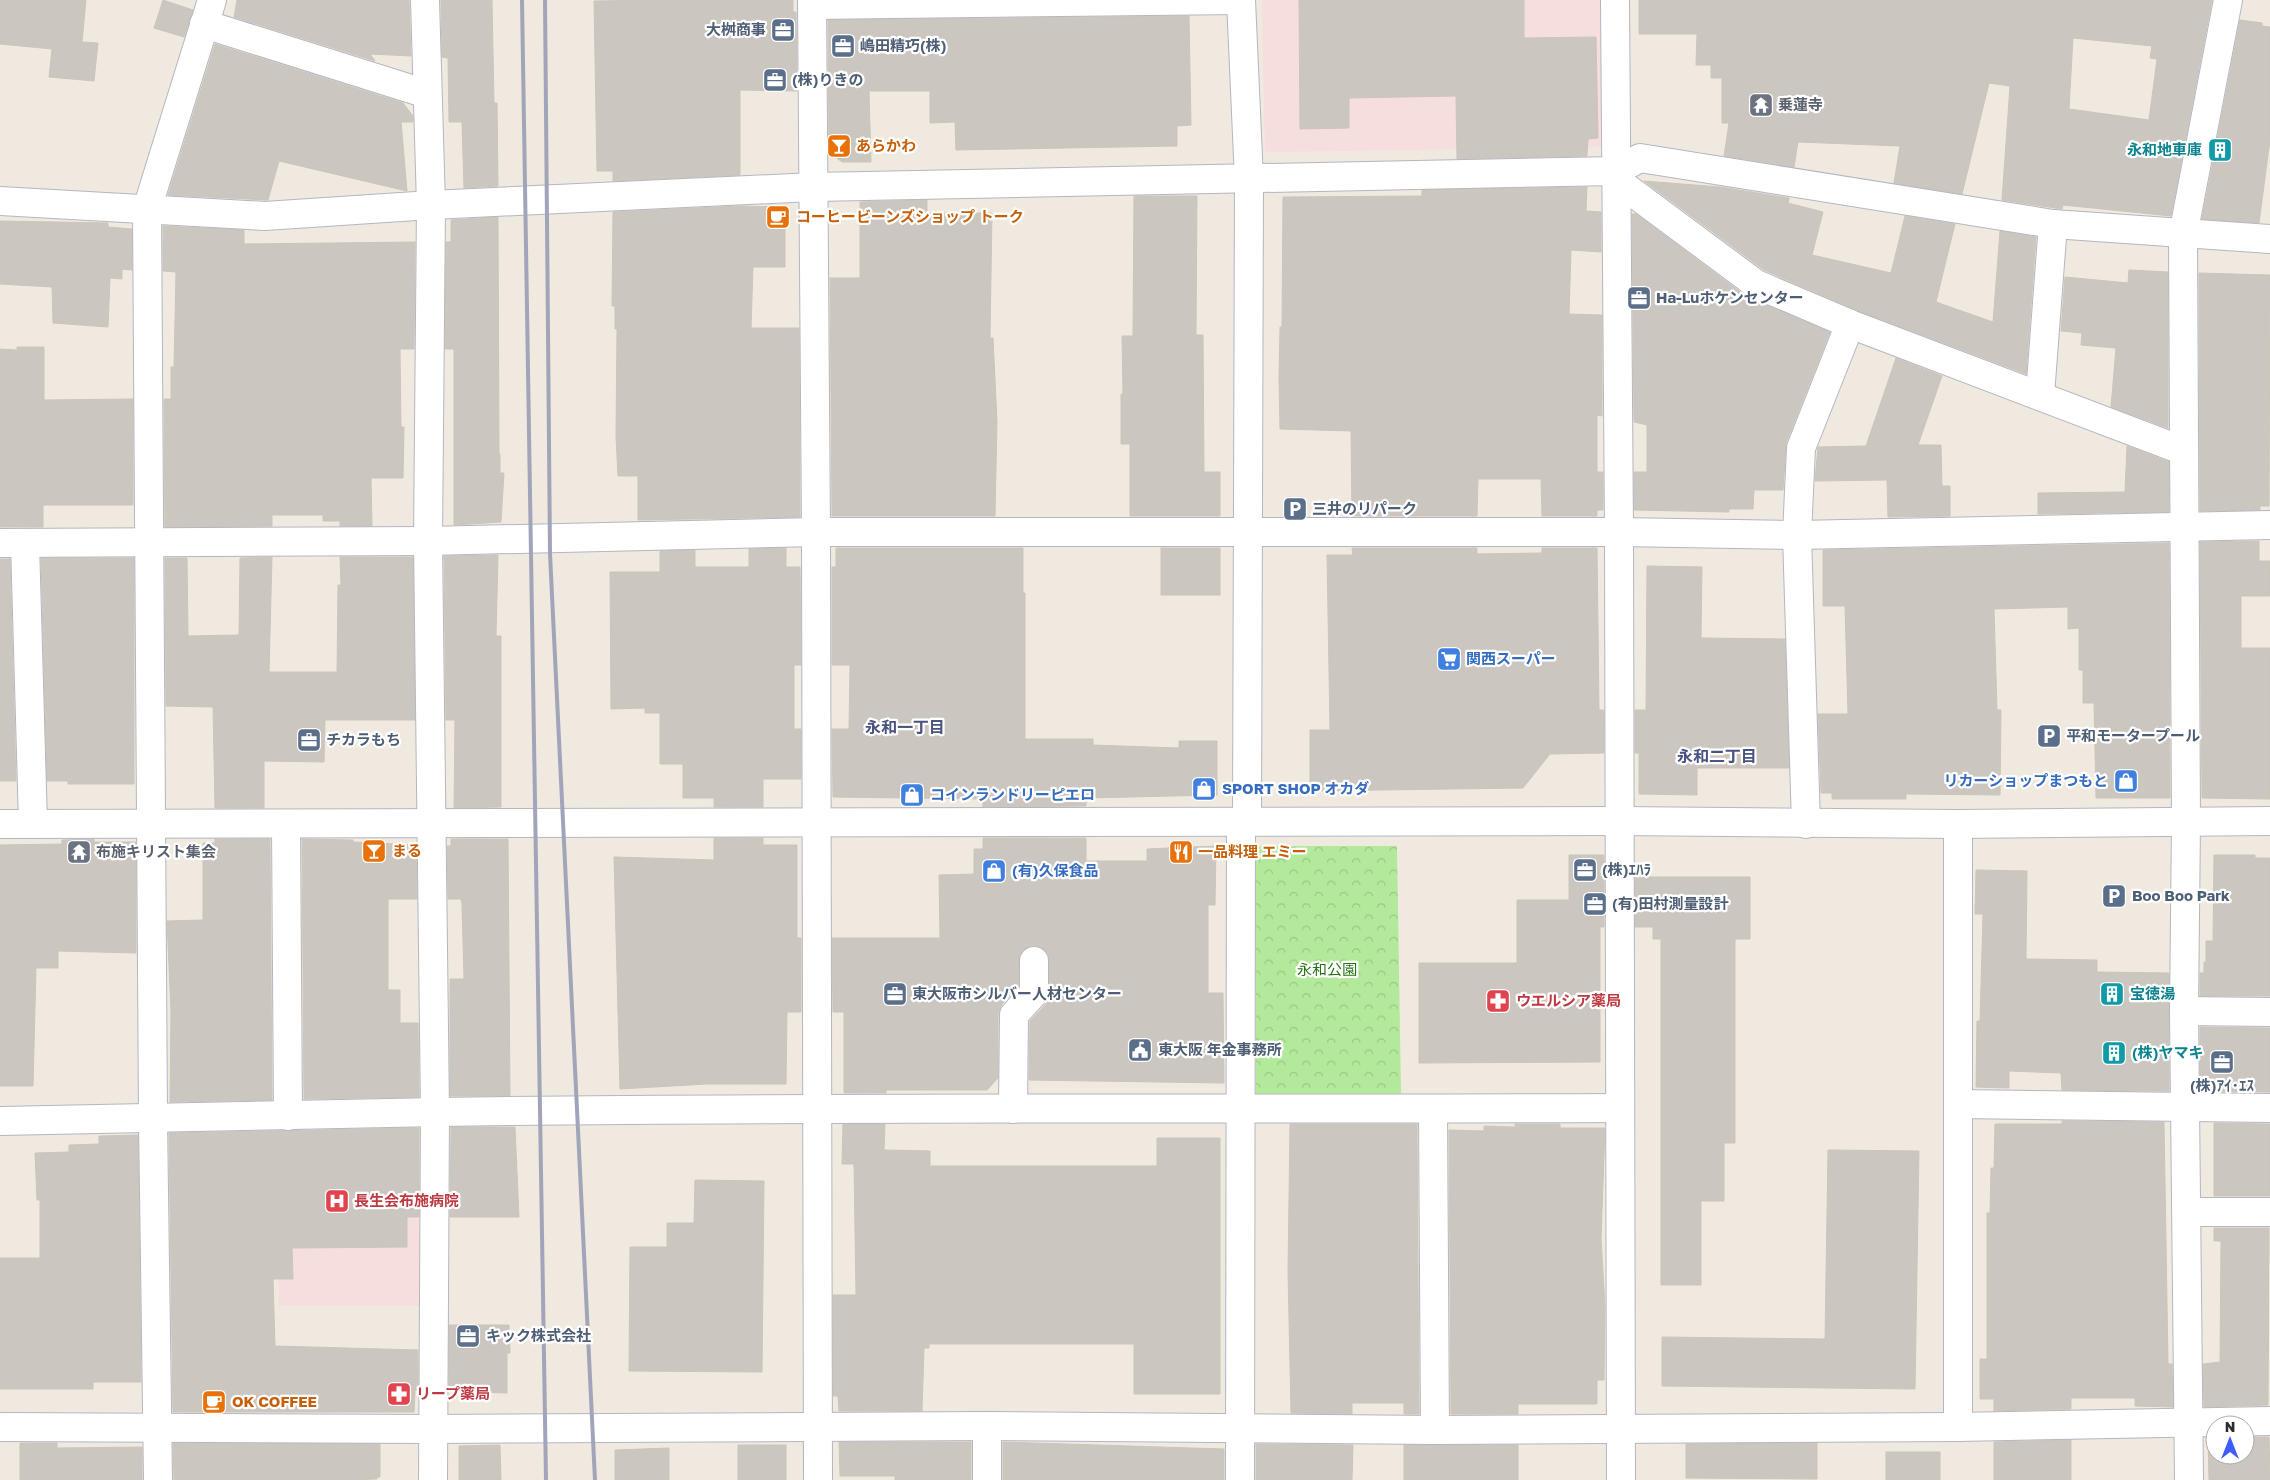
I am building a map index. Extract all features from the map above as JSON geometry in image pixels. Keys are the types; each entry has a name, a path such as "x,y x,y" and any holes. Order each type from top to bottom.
{"street":[{"path":"425,0 431,205 428,541 433,822 435,1112 433,1480"},
{"path":"818,1480 816,532 812,3 1241,0 1249,180 1240,1480"},
{"path":"1615,0 1619,532 1621,1480"},
{"path":"2189,1480 2184,1011 2186,822 2183,235 2228,0"},
{"path":"158,1480 153,1119 147,209 208,12 427,94"},
{"path":"0,201 265,216 431,205 814,187 1616,176 1640,158 2053,224 2183,235 2270,239"},
{"path":"1616,176 1756,284 1850,324 2184,451"},
{"path":"2040,395 2053,224"},
{"path":"1806,824 1797,535 1800,448 1850,324"},
{"path":"33,824 13,543 428,541 816,532 1619,532 1797,535 2270,525"},
{"path":"0,824 286,825 433,822 1619,821 1958,824 2270,821"},
{"path":"1958,824 1958,1427"},
{"path":"286,825 288,1116"},
{"path":"1013,1109 1014,1015 1034,993 1034,962"},
{"path":"2184,1011 2270,1012"},
{"path":"1958,1104 2270,1108"},
{"path":"0,1121 435,1112 818,1108 1242,1110 1620,1108"},
{"path":"1433,1109 1435,1430"},
{"path":"2187,1212 2270,1212"},
{"path":"0,1427 433,1429 987,1426 1435,1430 1958,1427 2189,1421 2270,1421"},
{"path":"987,1426 987,1480"}],"shaded area":[{"path":"1262,0 1603,0 1605,147 1265,152"},
{"path":"419,1135 420,1306 279,1306 278,1136"}],"green space":[{"name":"永和公園","path":"1255,846 1397,846 1401,1094 1256,1094"}],"building":[{"path":"0,0 86,0 82,42 98,43 94,81 49,77 52,49 0,44"},
{"path":"163,0 193,10 184,37 154,28"},
{"path":"237,0 409,0 411,56 370,54 375,61 234,17"},
{"path":"441,0 492,0 494,103 497,103 498,186 464,188 462,122 449,122 448,58 442,57"},
{"path":"793,0 793,12 796,12 797,91 740,90 740,175 613,181 613,171 597,171 594,1"},
{"path":"1299,0 1524,0 1524,38 1596,37 1598,138 1588,139 1587,156 1457,159 1456,96 1349,98 1349,128 1300,129"},
{"path":"1639,0 2212,0 2171,216 2063,205 2062,209 2002,200 2010,86 1989,83 1962,194 1894,183 1900,146 1798,142 1794,167 1724,156 1729,123 1722,123 1722,78 1711,78 1711,65 1696,65 1697,34 1639,34","holes":["2073,38 2152,46 2150,58 2157,59 2149,120 2069,109"]},
{"path":"1189,16 1191,125 1177,126 1177,146 956,150 955,122 930,123 930,91 869,91 871,162 842,162 829,152 828,20"},
{"path":"2240,20 2262,23 2262,26 2270,27 2270,140 2259,223 2202,219"},
{"path":"215,44 403,103 413,116 413,122 401,122 407,191 279,161 268,200 168,195"},
{"path":"1644,181 1720,187 1789,198 1788,203 1823,212 1812,255 1891,273 1905,216 1955,224 1936,302 1993,322 2000,231 2036,237 2026,374 1856,310 1764,270"},
{"path":"1587,187 1586,211 1601,212 1601,252 1571,250 1569,314 1602,315 1602,416 1597,415 1597,472 1603,472 1603,510 1597,510 1597,516 1542,516 1541,479 1478,479 1477,516 1352,516 1351,431 1280,429 1279,378 1280,327 1282,327 1283,197 1422,196 1422,190"},
{"path":"1134,196 1197,196 1196,335 1203,335 1204,472 1220,472 1220,516 1130,516 1130,444 1121,444 1121,394 1123,394 1122,336 1133,336"},
{"path":"927,200 927,213 992,213 990,338 993,338 997,422 995,516 832,516 830,278 860,278 860,202"},
{"path":"740,206 785,207 785,267 753,267 751,328 799,328 800,517 638,520 638,476 618,476 616,437 617,329 615,329 615,306 612,306 613,212"},
{"path":"1632,214 1636,214 1747,297 1830,332 1786,443 1783,490 1754,490 1753,509 1729,509 1729,512 1634,510 1634,472 1647,472 1647,425 1634,422"},
{"path":"498,217 499,454 500,473 504,473 501,522 454,525 454,349 445,349 446,242 451,242 451,220"},
{"path":"0,221 108,223 108,227 132,229 132,270 122,269 122,279 110,278 108,327 53,323 52,287 0,284"},
{"path":"163,226 244,230 244,244 415,242 414,349 400,349 401,427 404,427 403,478 371,478 372,526 340,526 340,521 323,521 323,515 272,515 272,526 165,527 164,399 171,399 171,367 174,367 176,272 163,271"},
{"path":"2129,270 2168,272 2168,428 2111,407 2116,348 2081,345 2082,333 2061,331 2065,277 2128,283"},
{"path":"2199,273 2270,275 2269,506 2260,506 2260,510 2200,511"},
{"path":"17,347 44,347 44,400 133,399 133,505 43,505 43,527 0,527 0,349 17,350"},
{"path":"1896,358 1942,376 1918,445 1941,445 1942,486 1950,486 1950,516 1888,517 1887,480 1815,481 1818,447 1866,446"},
{"path":"2127,446 2169,462 2169,512 2038,514 2038,493 2125,492"},
{"path":"2259,541 2259,561 2270,561 2270,596 2241,596 2241,648 2270,648 2270,799 2202,798 2200,542"},
{"path":"2169,543 2170,798 2096,798 2094,703 2083,703 2083,670 2079,670 2079,628 2068,629 2068,607 1994,609 1997,710 2001,710 2000,795 1906,794 1906,799 1832,799 1832,793 1821,793 1818,714 1848,714 1845,606 1823,606 1823,550"},
{"path":"786,548 786,567 800,567 801,665 794,665 794,729 801,729 801,779 763,779 763,807 714,807 714,798 683,798 683,764 660,764 660,713 645,713 645,708 611,709 610,572 660,572 660,551 695,550 695,567 749,567 749,549"},
{"path":"836,548 1023,548 1023,593 1025,593 1025,739 1093,739 1093,745 1179,748 1179,741 1217,741 1217,795 1086,798 1086,806 983,807 983,799 833,797 832,729 849,729 850,665 832,665 832,567 836,567"},
{"path":"1161,548 1220,548 1220,595 1161,595"},
{"path":"1352,548 1477,548 1477,554 1542,553 1542,548 1597,548 1599,710 1604,710 1604,753 1550,754 1523,788 1310,791 1310,730 1330,730 1327,555 1353,555"},
{"path":"498,555 496,636 501,636 501,807 454,808 455,720 446,720 444,556"},
{"path":"272,557 269,672 337,672 338,585 341,585 340,557 413,557 415,720 325,720 324,762 264,761 264,808 215,808 213,707 166,706 165,558 187,558 188,636 239,635 240,558"},
{"path":"41,558 134,558 134,784 68,784 68,781 47,781"},
{"path":"0,559 10,559 16,781 0,781"},
{"path":"1647,566 1702,567 1701,638 1785,639 1789,768 1697,768 1697,795 1639,794 1639,753 1635,753 1635,710 1646,710"},
{"path":"714,838 763,838 763,845 797,845 797,938 801,938 801,1012 787,1012 786,1084 707,1084 620,1089 614,857 714,860"},
{"path":"983,838 1086,838 1086,861 1147,861 1147,849 1216,846 1215,905 1208,905 1208,993 1223,993 1224,1083 1029,1080 1030,1021 1046,1004 1050,993 1048,954 1041,947 1034,945 1026,948 1020,954 1018,987 1002,1004 998,1014 998,1078 987,1090 886,1090 886,1093 844,1093 844,1012 833,1012 832,938 940,938 939,875 974,874 974,849 983,849"},
{"path":"94,839 94,842 136,842 136,953 58,951 58,968 36,968 33,1086 0,1086 0,845 62,844 62,840"},
{"path":"215,839 270,839 272,1100 170,1102 171,1011 167,921 203,920 203,843 215,843"},
{"path":"302,839 353,840 353,842 416,845 417,899 388,899 388,990 400,990 400,1023 418,1023 419,1097 304,1099"},
{"path":"451,839 508,839 510,1096 450,1096 450,979 464,979 461,899 448,899 447,846 451,846"},
{"path":"1569,855 1604,855 1604,927 1600,927 1600,1062 1419,1063 1419,963 1517,963 1517,900 1569,900"},
{"path":"2214,855 2255,855 2255,858 2270,858 2270,996 2200,996 2200,973 2204,973 2206,941 2213,941"},
{"path":"1976,870 2027,871 2026,959 2097,960 2097,972 2169,973 2169,1091 2062,1090 2061,1073 2009,1071 2009,1088 1976,1087 1977,1021 1980,1021 1983,914 1975,914"},
{"path":"1635,877 1750,877 1750,939 1735,939 1735,1143 1724,1143 1724,1201 1701,1201 1701,1285 1661,1285 1661,939 1653,939 1653,927 1635,927"},
{"path":"2200,1027 2270,1028 2270,1092 2200,1091"},
{"path":"2062,1121 2164,1122 2168,1364 2172,1364 2173,1407 2135,1406 2135,1398 2071,1398 2071,1409 1994,1411 1994,1399 1980,1399 1980,1359 1987,1359 1987,1213 1990,1213 1991,1168 1994,1168 1995,1124 2062,1124"},
{"path":"2214,1123 2270,1124 2270,1196 2214,1196"},
{"path":"843,1124 885,1124 884,1150 930,1151 930,1166 1157,1166 1157,1138 1220,1138 1220,1394 1134,1394 1134,1344 929,1344 929,1348 924,1348 922,1411 839,1411 838,1396 833,1396 833,1295 856,1295 854,1164 842,1164"},
{"path":"1290,1124 1417,1124 1419,1414 1404,1414 1404,1403 1352,1403 1352,1414 1291,1413 1288,1271"},
{"path":"1515,1124 1560,1124 1560,1128 1605,1128 1601,1238 1605,1306 1604,1380 1597,1380 1597,1404 1518,1404 1518,1414 1451,1414 1449,1130 1484,1131 1484,1126 1515,1127"},
{"path":"451,1127 515,1127 519,1217 450,1217"},
{"path":"419,1128 419,1217 407,1217 407,1247 292,1248 293,1279 273,1279 275,1346 418,1350 418,1390 415,1390 414,1412 173,1412 169,1133"},
{"path":"138,1135 141,1382 93,1382 93,1389 0,1389 0,1258 40,1258 40,1200 37,1200 35,1153 69,1152 69,1145 99,1144 99,1136"},
{"path":"1828,1150 1919,1151 1915,1389 1662,1386 1662,1337 1825,1339"},
{"path":"695,1180 764,1181 762,1372 629,1371 630,1247 667,1247 667,1223 694,1223"},
{"path":"2214,1228 2269,1228 2268,1405 2204,1407 2203,1364 2220,1362 2221,1241 2214,1241"},
{"path":"449,1325 509,1325 510,1353 507,1353 507,1393 449,1391"},
{"path":"2255,1437 2269,1437 2270,1480 2209,1480 2209,1465 2255,1465"},
{"path":"2071,1440 2071,1480 1994,1480 1994,1442"},
{"path":"839,1442 971,1442 971,1480 895,1480 895,1476 840,1476"},
{"path":"1003,1442 1224,1449 1224,1480 1003,1480"},
{"path":"20,1443 57,1443 57,1448 142,1447 142,1480 20,1480"},
{"path":"173,1443 380,1444 380,1477 377,1477 377,1479 344,1480 174,1480"},
{"path":"1817,1443 1817,1479 1686,1478 1686,1444"},
{"path":"1256,1444 1353,1445 1352,1480 1256,1480"},
{"path":"500,1445 501,1480 459,1480 459,1446"},
{"path":"738,1445 786,1445 786,1480 738,1480"},
{"path":"1404,1445 1518,1445 1518,1480 1404,1480"},
{"path":"669,1448 669,1480 615,1480 615,1450"},
{"path":"1886,1452 1940,1452 1940,1480 1886,1480"}],"railway":[{"path":"522,0 546,1480"},
{"path":"545,0 550,554 595,1480"}],"place":[{"name":"大桝商事","path":"783,30"},
{"name":"嶋田精巧(株)","path":"843,46"},
{"name":"(株)りきの","path":"775,80"},
{"name":"乗蓮寺","path":"1761,105"},
{"name":"あらかわ","path":"839,146"},
{"name":"永和地車庫","path":"2220,150"},
{"name":"コーヒービーンズショップ トーク","path":"778,217"},
{"name":"Ha-Luホケンセンター","path":"1639,298"},
{"name":"三井のリパーク","path":"1295,509"},
{"name":"関西スーパー","path":"1449,659"},
{"name":"平和モータープール","path":"2049,736"},
{"name":"チカラもち","path":"309,740"},
{"name":"リカーショップまつもと","path":"2126,781"},
{"name":"SPORT SHOP オカダ","path":"1204,789"},
{"name":"コインランドリーピエロ","path":"912,795"},
{"name":"まる","path":"374,851"},
{"name":"布施キリスト集会","path":"79,852"},
{"name":"一品料理 エミー","path":"1181,852"},
{"name":"(株)ｴﾊﾗ","path":"1585,870"},
{"name":"(有)久保食品","path":"994,871"},
{"name":"Boo Boo Park","path":"2114,896"},
{"name":"(有)田村測量設計","path":"1595,904"},
{"name":"東大阪市シルバー人材センター","path":"895,994"},
{"name":"宝徳湯","path":"2112,994"},
{"name":"ウエルシア薬局","path":"1498,1001"},
{"name":"東大阪 年金事務所","path":"1140,1050"},
{"name":"(株)ヤマキ","path":"2114,1053"},
{"name":"(株)ｱｲ･ｴｽ","path":"2222,1062"},
{"name":"長生会布施病院","path":"337,1201"},
{"name":"キック株式会社","path":"468,1336"},
{"name":"リープ薬局","path":"399,1394"},
{"name":"OK COFFEE","path":"214,1402"}],"district":[{"name":"永和一丁目","path":"905,727"},
{"name":"永和二丁目","path":"1717,756"}]}
